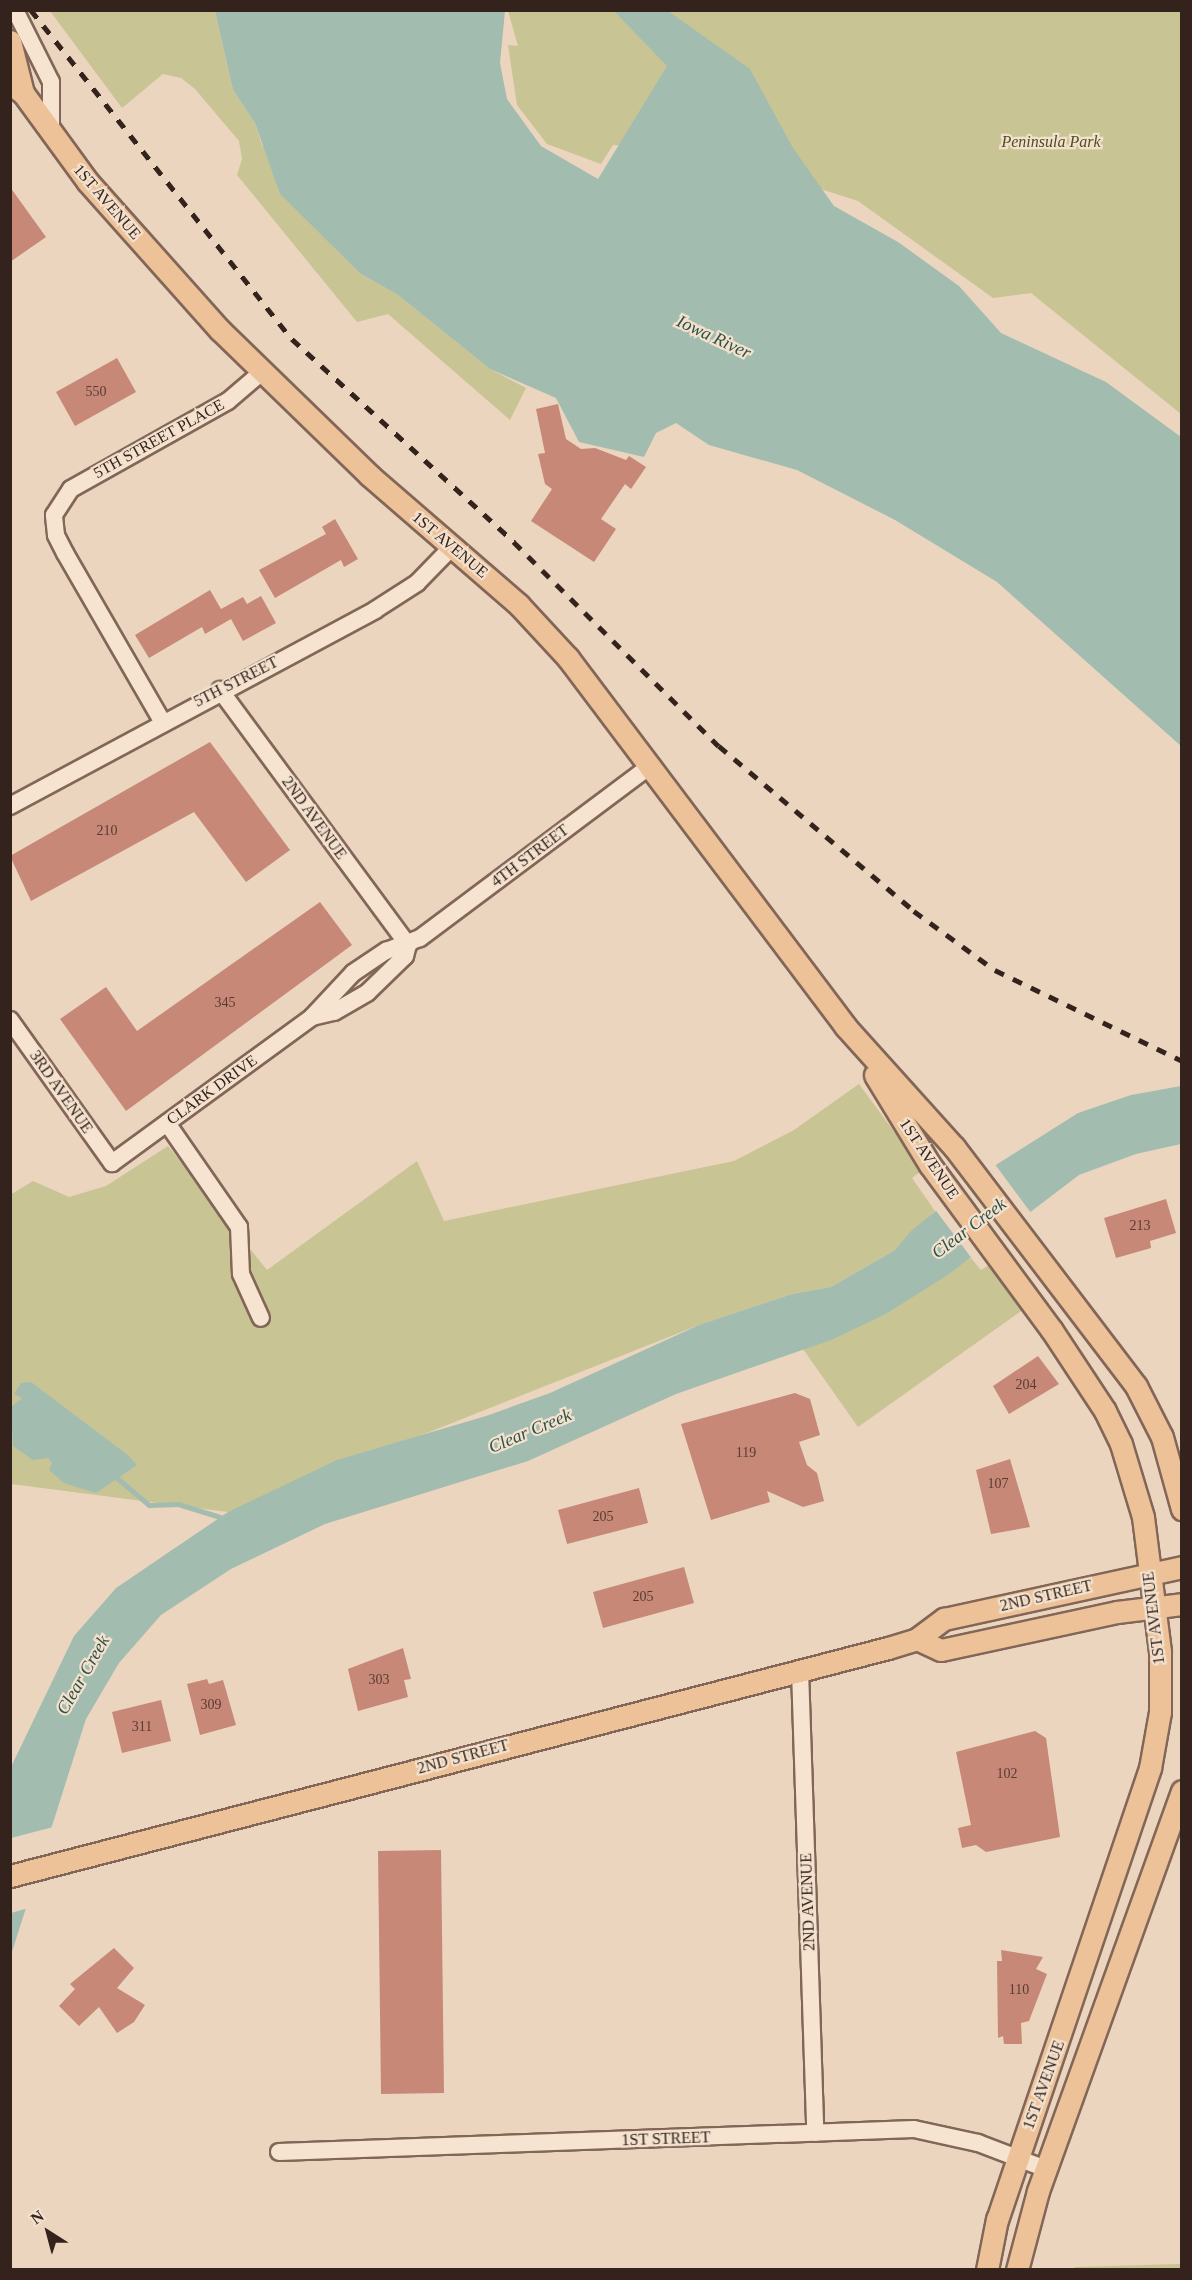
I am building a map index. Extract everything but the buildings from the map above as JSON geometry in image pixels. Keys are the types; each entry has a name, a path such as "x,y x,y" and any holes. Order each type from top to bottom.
{"main road":[{"name":"1ST AVENUE","path":"10,41 16,78 51,133 87,182 262,372 546,632 651,765 845,1026 930,1165 1088,1381 1121,1444 1143,1517 1154,1606 1161,1680 1157,1739 1068,2018 1017,2158 987,2270"},
{"name":"1ST AVENUE","path":"845,1026 954,1147 1136,1386 1162,1437 1182,1509"},
{"name":"2ND STREET","path":"10,1876 917,1639 944,1619 1149,1572 1182,1567"},
{"name":"2ND STREET","path":"917,1639 941,1650 1154,1606 1182,1604"},
{"name":"1ST AVENUE","path":"1017,2270 1046,2169 1182,1791"}],"street":[{"path":"15,10 51,82 51,133"},
{"name":"5TH STREET PLACE","path":"162,722 56,535 58,506 71,489 228,401 262,372"},
{"name":"5TH STREET","path":"10,806 220,690 394,599 452,547"},
{"name":"2ND AVENUE","path":"220,690 408,945"},
{"name":"4TH STREET","path":"408,945 651,765"},
{"name":"CLARK DRIVE","path":"112,1163 312,1017 353,974 386,951 408,945"},
{"name":"CLARK DRIVE","path":"312,1017 334,1012 368,992 405,956 408,945"},
{"name":"3RD AVENUE","path":"10,1020 112,1163"},
{"path":"166,1123 239,1227 241,1274 261,1318"},
{"name":"2ND AVENUE","path":"800,1670 815,2133"},
{"name":"1ST STREET","path":"279,2152 914,2129 949,2135 1046,2169"}],"green space":[{"path":"50,11 215,11 233,90 255,123 262,145 361,274 398,295 490,369 526,388 510,420 388,314 357,322 237,175 242,159 239,141 195,89 181,78 163,74 122,108"},
{"name":"Peninsula Park","path":"508,11 1181,11 1181,414 1031,293 993,298 858,201 702,151 613,145 601,164 547,144 517,105 508,45 518,46"},
{"path":"859,1084 909,1152 920,1172 912,1178 935,1211 895,1250 831,1287 792,1294 699,1325 228,1512 11,1484 10,1195 33,1181 69,1197 106,1186 168,1146 267,1270 417,1161 444,1221 734,1161 794,1130"},
{"path":"971,1258 981,1270 989,1265 1024,1309 858,1427 803,1349 886,1314"},
{"path":"1181,2264 1181,2269 1075,2269 1075,2267"}],"water":[{"name":"Iowa River","path":"215,11 505,11 500,63 507,99 541,146 598,179 667,66 614,11 668,11 750,69 793,148 834,206 898,242 959,286 1001,333 1106,382 1181,437 1181,746 997,582 895,520 797,470 709,445 676,423 656,433 644,457 579,442 556,398 490,369 398,295 361,274 280,194 255,123 233,90"},
{"name":"Clear Creek","path":"1181,1086 1181,1144 1136,1154 1079,1175 949,1274 886,1314 831,1340 676,1394 528,1461 325,1524 231,1569 161,1615 119,1663 86,1719 11,1955 11,1767 74,1636 116,1588 228,1512 337,1460 486,1416 550,1393 699,1325 792,1294 831,1287 895,1250 911,1231 983,1173 1078,1113 1131,1095"},
{"path":"31,1382 129,1456 137,1465 96,1493 64,1483 49,1470 52,1463 48,1458 33,1460 13,1446 11,1407 22,1398 14,1394 21,1383"}],"pier":[{"path":"994,1163 1031,1213 973,1260 934,1208"},
{"path":"57,1826 32,1907 11,1913 11,1838"}],"waterway":[{"path":"117,1478 149,1505 178,1504 220,1517"}],"railway":[{"path":"31,10 292,339 514,542 719,746 914,911 995,970 1182,1061"}]}
